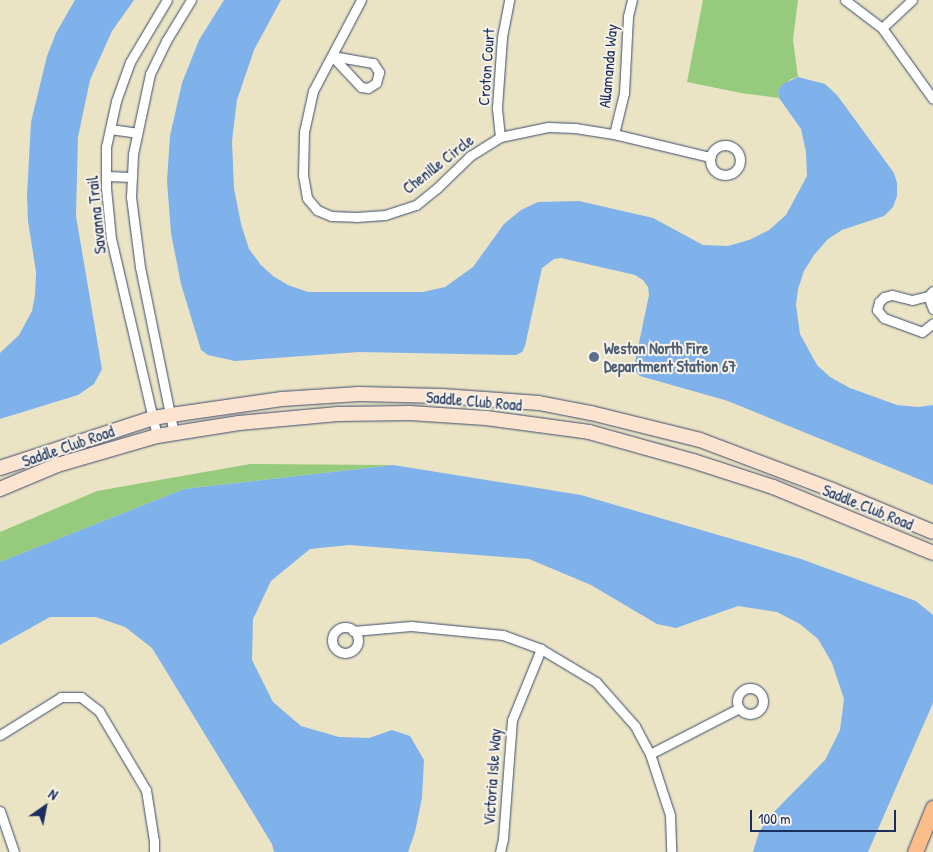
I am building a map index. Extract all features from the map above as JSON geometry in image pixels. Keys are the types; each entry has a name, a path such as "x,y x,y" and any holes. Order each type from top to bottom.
{"main road":[{"path":"915,852 933,808"}],"street":[{"name":"Savanna Trail","path":"157,436 111,239 106,176 106,147 116,101 130,62 167,0"},
{"path":"174,434 140,267 131,197 137,133 150,74 166,41 191,0"},
{"name":"Chenille Circle","path":"361,0 313,91 304,132 303,175 307,198 317,210 331,216 356,218 385,214 416,205 437,188 470,156 500,137 548,127 575,128 614,134 710,157"},
{"name":"Croton Court","path":"500,137 497,107 502,37 509,0"},
{"name":"Allamanda Way","path":"614,134 624,93 628,16 632,0"},
{"path":"845,0 882,28 933,99"},
{"path":"882,28 912,0"},
{"path":"332,56 371,62 379,69 378,79 370,87 361,87 332,56"},
{"path":"110,129 137,133"},
{"path":"106,176 132,177"},
{"path":"933,309 931,293 912,300 892,295 884,297 879,302 877,310 884,318 922,332 933,323"},
{"name":"Saddle Club Road","path":"0,468 153,418 170,415 282,399 359,394 442,396 539,403 591,413 700,440 832,490 933,532"},
{"name":"Saddle Club Road","path":"0,489 57,465 157,436 239,423 338,414 410,413 486,418 589,432 693,461 773,487 933,553"},
{"path":"353,631 411,626 503,635 541,649 596,682 635,726 650,754 670,815 670,852"},
{"name":"Victoria Isle Way","path":"500,852 503,839 512,720 541,649"},
{"path":"0,735 61,697 81,698 99,711 146,790 154,840 154,852"},
{"path":"650,754 739,708"},
{"path":"0,811 14,852"}],"green space":[{"path":"703,0 798,0 793,40 798,77 791,79 778,90 779,98 741,93 687,82"},
{"path":"250,464 393,465 184,489 0,562 0,532 97,491"}],"water":[{"path":"75,0 134,0 112,31 90,80 78,137 76,216 102,369 94,384 78,395 0,419 0,353 19,335 32,311 35,295 36,272 28,221 27,195 31,122 47,56 56,33"},
{"path":"224,0 281,0 254,50 237,100 232,141 234,188 241,224 249,249 261,265 273,276 288,285 308,292 423,292 445,287 473,267 504,224 521,210 538,202 579,201 653,218 703,245 728,246 749,240 769,230 786,215 807,176 806,152 801,129 779,98 778,90 783,84 798,77 825,84 837,95 894,173 897,183 897,196 893,207 884,216 842,230 828,239 814,255 804,271 798,289 796,305 800,334 817,365 830,377 850,388 897,405 918,407 933,405 933,485 728,401 640,376 635,371 635,362 649,295 648,287 643,280 635,275 561,258 554,259 542,268 525,346 522,352 516,355 359,352 235,361 208,355 201,350 181,284 171,233 167,181 170,136 182,83 199,40"},
{"path":"393,465 581,495 801,559 916,601 933,615 933,703 868,852 753,852 759,832 771,815 825,760 840,730 844,699 832,663 818,639 800,624 777,612 738,606 676,628 657,624 591,585 529,559 349,545 310,549 271,581 253,619 252,660 273,702 301,726 339,737 369,738 392,730 410,736 424,760 422,798 415,832 408,852 274,852 272,844 152,648 125,627 96,617 50,617 0,645 0,562 184,489"}],"place":[{"name":"Weston North Fire Department Station 67","path":"594,357"}]}
